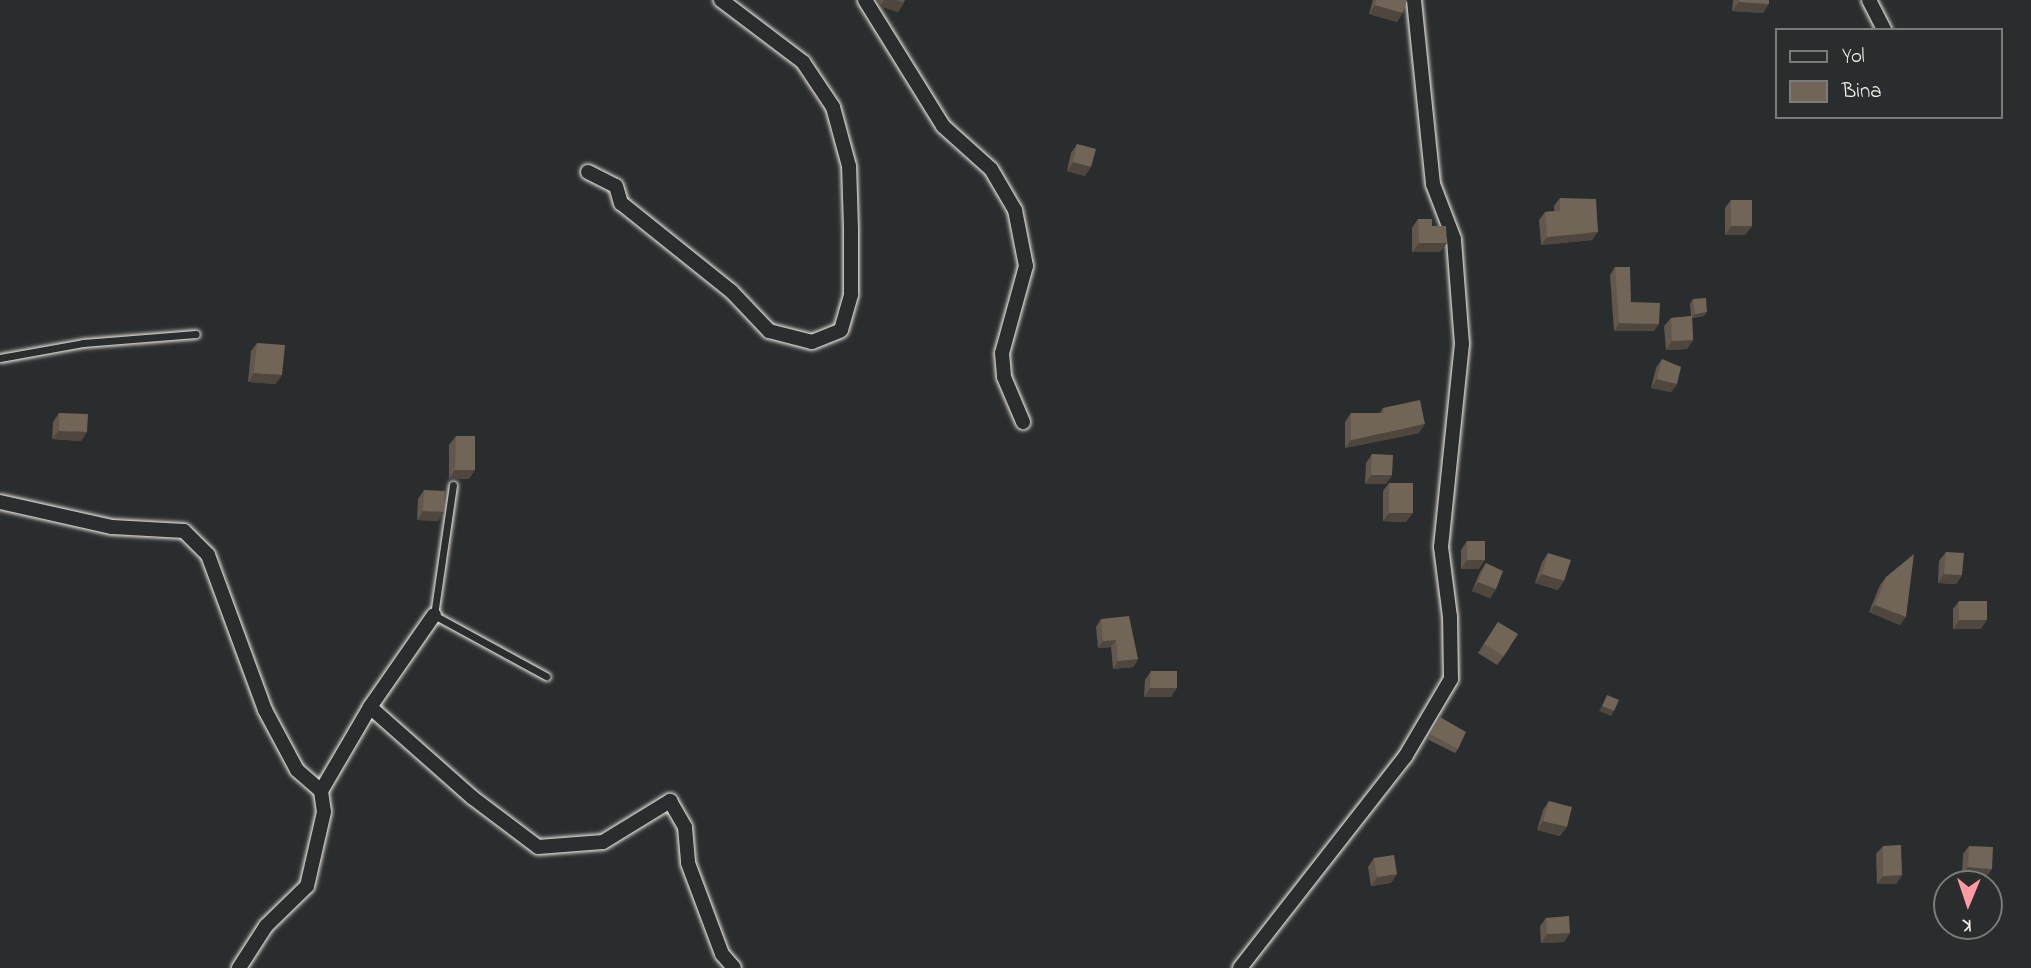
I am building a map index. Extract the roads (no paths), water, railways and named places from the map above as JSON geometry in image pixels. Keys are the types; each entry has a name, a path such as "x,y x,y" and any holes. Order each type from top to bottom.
{"street":[{"path":"588,172 616,186 621,202 732,292 769,331 812,342 841,330 850,294 849,166 833,107 803,62 721,0"},
{"path":"865,0 943,126 990,170 1015,210 1026,266 1002,353 1004,377 1023,422"},
{"path":"1240,968 1350,821 1405,757 1451,679 1450,617 1441,547 1462,344 1454,239 1433,184 1414,0"},
{"path":"1869,0 1883,28"},
{"path":"0,502 112,527 184,531 208,555 265,710 297,770 321,791"},
{"path":"239,968 266,926 306,886 324,812 321,791 370,707 434,615"},
{"path":"370,707 473,798 538,847 603,842 670,802 685,827 688,863 722,954 734,968"}],"lane":[{"path":"0,358 83,343 196,334"},
{"path":"453,485 434,615 546,677"}]}
